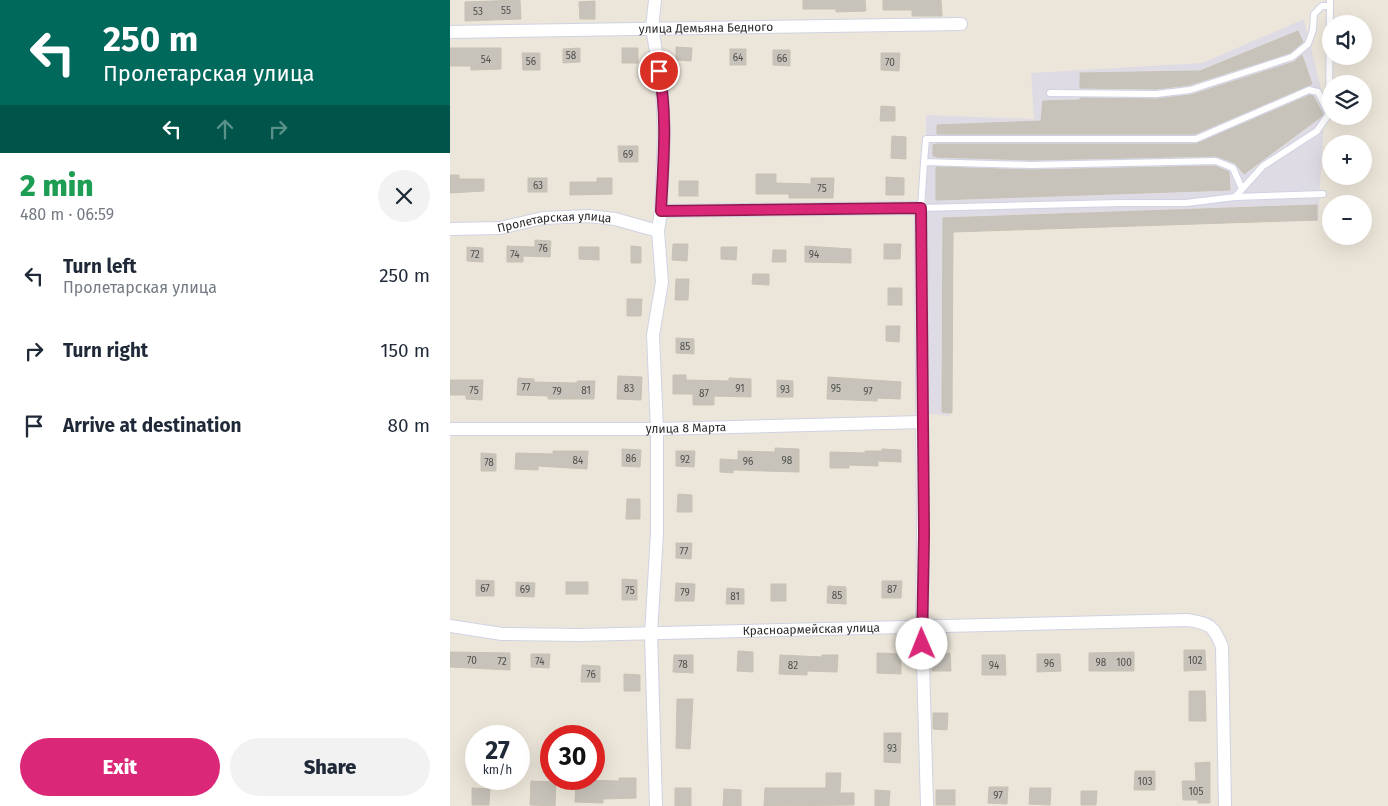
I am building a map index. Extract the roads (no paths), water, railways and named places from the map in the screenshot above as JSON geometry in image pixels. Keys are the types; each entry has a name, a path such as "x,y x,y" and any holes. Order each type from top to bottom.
{"street":[{"path":"655,0 652,28 664,109 661,211 658,231 662,282 653,336 657,429 657,533 651,634 656,806"},
{"name":"улица Демьяна Бедного","path":"450,32 962,24"},
{"path":"661,211 921,208 924,534 922,626 927,806"},
{"name":"Пролетарская улица","path":"450,229 500,228 543,218 589,216 615,219 658,231"},
{"name":"улица 8 Марта","path":"450,429 657,429 922,422"},
{"name":"Красноармейская улица","path":"450,626 502,634 651,634 1187,620 1204,622 1217,633 1222,647 1225,806"}],"lane":[{"path":"1050,93 1156,94 1190,90 1292,56 1308,44 1313,30 1314,14 1322,6 1330,3 1329,75"},
{"path":"1322,100 1318,92 1309,90 1196,139 926,139 921,208 1110,203 1186,204 1235,198 1323,194"},
{"path":"1235,198 1263,166 1317,131 1322,124"},
{"path":"924,162 1031,165 1216,160 1233,168 1242,189"}]}
